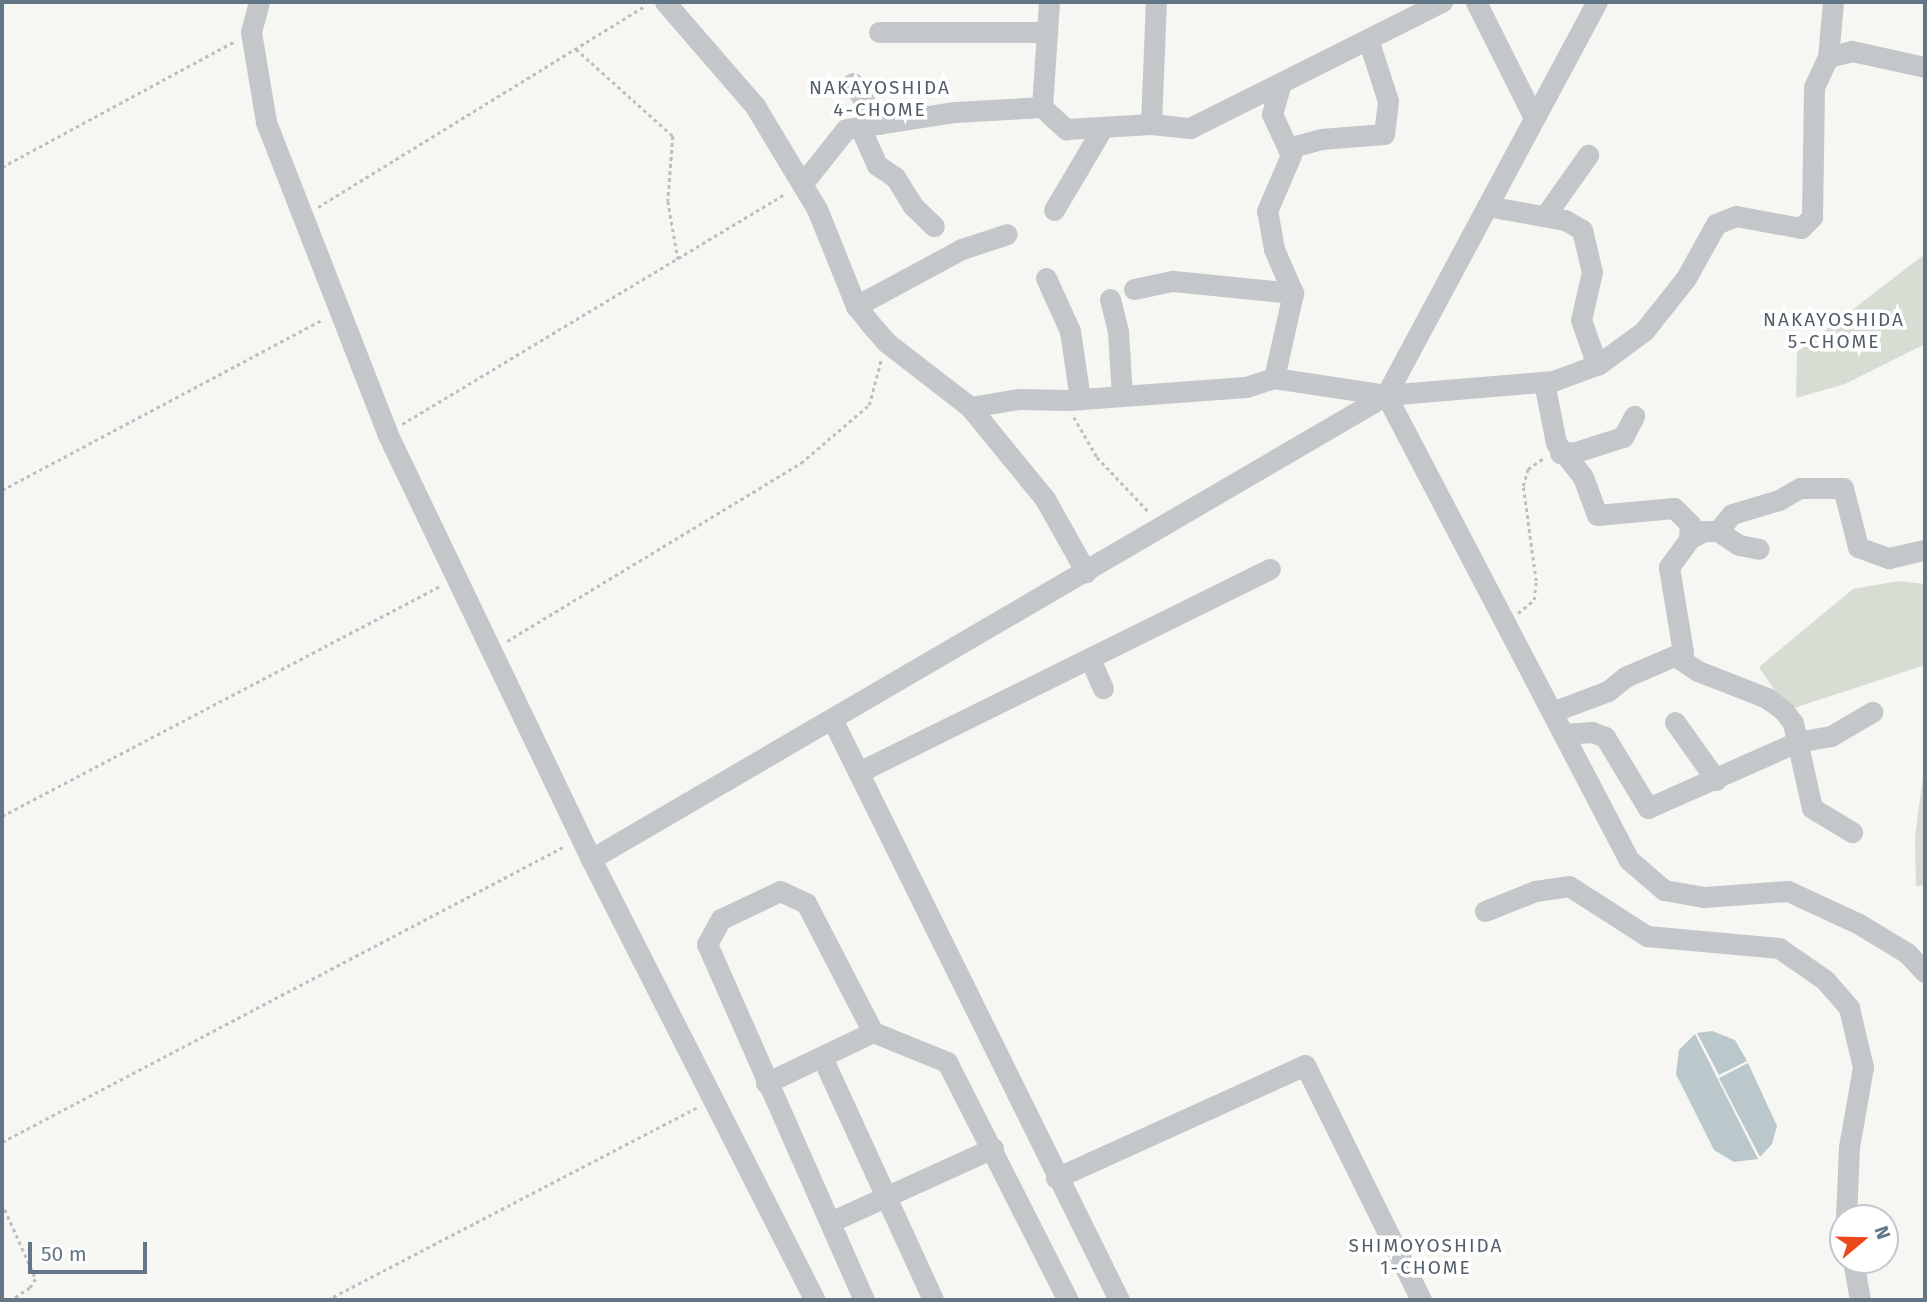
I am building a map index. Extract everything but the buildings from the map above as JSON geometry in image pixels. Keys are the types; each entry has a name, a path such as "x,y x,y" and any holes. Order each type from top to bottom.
{"street":[{"path":"246,2 266,122 387,433 454,580 591,859 815,1300"},
{"path":"251,32 259,2"},
{"path":"1042,107 1049,2"},
{"path":"1151,124 1156,2"},
{"path":"803,183 846,129 955,112 1042,107 1066,130 1151,124 1191,128 1442,2"},
{"path":"1476,2 1533,116"},
{"path":"591,859 1386,395 1533,116 1597,2"},
{"path":"970,407 1019,398 1075,400 1246,387 1274,378 1386,395 1544,382 1597,365 1644,331 1686,278 1716,225 1736,216 1801,228 1812,217 1814,87 1828,57 1833,2"},
{"path":"667,3 755,106 803,183 856,306 886,342 970,407 1045,499 1086,572"},
{"path":"879,32 1047,32"},
{"path":"1288,148 1388,136 1388,101 1368,39"},
{"path":"1828,57 1852,51 1925,66"},
{"path":"853,83 869,125 877,165 895,177 913,206 934,226"},
{"path":"1274,378 1293,293 1290,276 1274,249 1267,211 1291,155 1272,114 1281,83"},
{"path":"1054,210 1103,127"},
{"path":"1545,216 1588,155"},
{"path":"1487,206 1565,220 1582,230 1592,272 1581,320 1597,365"},
{"path":"856,306 962,249 1007,234"},
{"path":"1046,278 1070,331 1075,400"},
{"path":"1134,289 1173,281 1293,293"},
{"path":"1110,299 1118,332 1122,396"},
{"path":"1544,382 1560,453 1583,477 1597,515 1674,509 1690,524 1689,540"},
{"path":"1386,395 1629,860 1664,890 1704,897 1788,891 1859,924 1907,953 1925,972"},
{"path":"1560,453 1576,452 1623,437 1634,416"},
{"path":"1718,531 1732,514 1779,500 1800,488 1843,488 1858,547 1889,558 1925,550"},
{"path":"1552,712 1684,652 1669,567 1689,540 1704,531 1718,531 1739,545 1759,549"},
{"path":"861,771 1270,569"},
{"path":"1677,657 1710,677 1767,698 1793,723 1812,808 1852,832"},
{"path":"1090,659 1103,688"},
{"path":"1563,734 1592,732 1605,737 1648,808 1797,742 1831,736 1872,712"},
{"path":"832,719 861,771 1056,1178 1119,1300"},
{"path":"1675,722 1716,780"},
{"path":"1485,911 1535,891 1569,886 1647,936 1780,948 1825,980 1849,1008 1863,1067 1849,1147 1847,1204"},
{"path":"864,1300 766,1083 707,944 721,919 780,891 806,903 873,1032 947,1062 1068,1300"},
{"path":"766,1083 873,1032"},
{"path":"822,1057 933,1300"},
{"path":"1056,1178 1305,1065 1421,1300"},
{"path":"830,1222 993,1148"},
{"path":"1855,1274 1860,1300"}],"path":[{"path":"303,216 576,49 667,3"},
{"path":"2,167 251,32"},
{"path":"576,49 673,136 668,201 678,259"},
{"path":"387,433 803,183"},
{"path":"2,490 341,311"},
{"path":"489,651 801,463 869,405 886,342"},
{"path":"1075,400 1073,415 1097,457 1105,461 1162,527"},
{"path":"1514,615 1534,600 1536,581 1523,486 1528,469 1560,453"},
{"path":"2,816 454,580"},
{"path":"2,1142 581,838"},
{"path":"327,1300 713,1098"},
{"path":"2,1203 36,1279 30,1289 12,1300"}],"shaded area":[{"path":"1925,254 1925,344 1845,384 1796,398 1797,352"},
{"path":"1899,581 1925,584 1925,665 1788,710 1759,667 1853,589"},
{"path":"1925,761 1925,885 1916,886 1915,837"},
{"path":"1712,1031 1735,1040 1747,1061 1719,1075 1697,1033"},
{"path":"1695,1034 1758,1159 1734,1162 1714,1150 1676,1074 1679,1050"},
{"path":"1748,1063 1777,1126 1772,1144 1760,1157 1719,1078"}],"district":[{"name":"NAKAYOSHIDA 4-CHOME","path":"880,99"},
{"name":"NAKAYOSHIDA 5-CHOME","path":"1834,331"},
{"name":"SHIMOYOSHIDA 1-CHOME","path":"1426,1257"}]}
